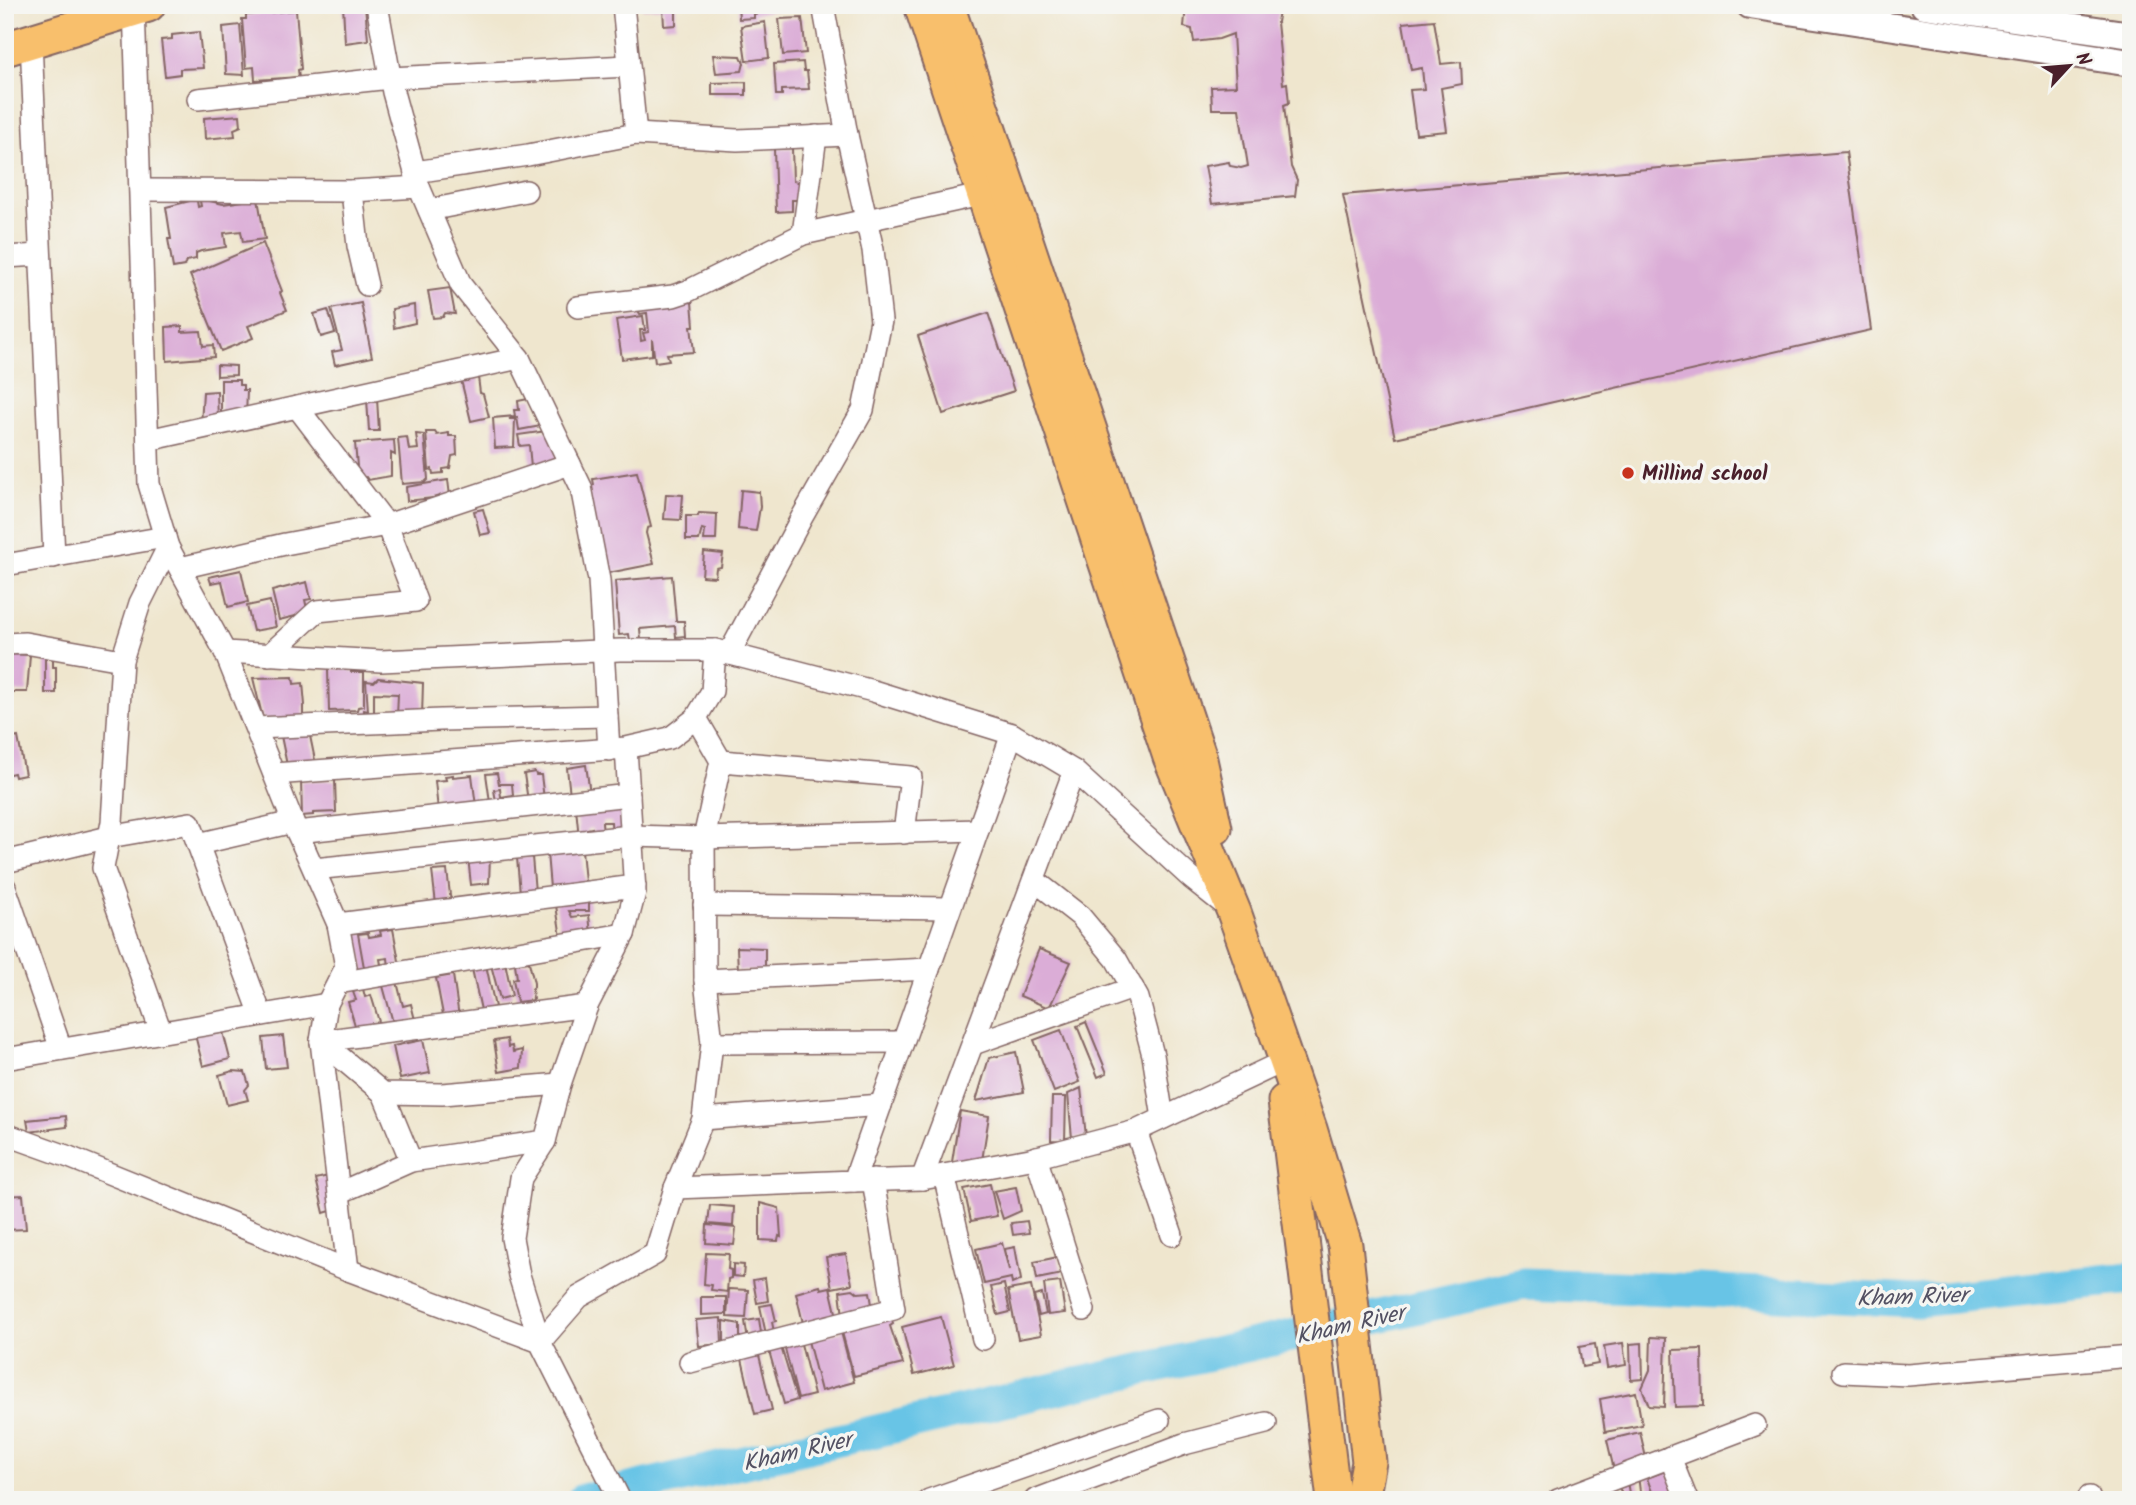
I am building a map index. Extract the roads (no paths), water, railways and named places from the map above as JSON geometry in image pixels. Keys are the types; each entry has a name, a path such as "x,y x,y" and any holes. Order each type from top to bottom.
{"main road":[{"path":"921,5 1170,757 1234,912 1278,1048 1310,1129 1346,1253 1370,1462 1362,1500"},
{"path":"947,5 1199,755 1234,912"},
{"path":"18,45 138,7"},
{"path":"1278,1048 1334,1500"}],"street":[{"path":"377,5 390,78 417,180 461,285 519,358 581,487 599,580 607,716 629,795 635,886 624,933 587,1006 560,1084 545,1141 521,1178 512,1238 519,1275 540,1342 620,1500"},
{"path":"623,5 636,134"},
{"path":"274,774 617,749 670,738 696,718 712,691 722,652 863,410 881,321 873,250 822,5"},
{"path":"1750,5 2131,63"},
{"path":"1924,5 2131,35"},
{"path":"138,7 139,190 149,484 167,542 225,652 295,827 338,924 346,967 327,1004 321,1041 348,1270"},
{"path":"18,45 40,255 54,557"},
{"path":"198,99 390,78 628,66"},
{"path":"139,190 352,191 636,134 737,140 847,135"},
{"path":"803,234 816,136"},
{"path":"352,191 358,246 367,285"},
{"path":"429,210 526,191"},
{"path":"578,307 688,292 803,234 985,194"},
{"path":"5,257 40,255"},
{"path":"148,440 519,358"},
{"path":"269,655 317,611 416,601 387,525 297,407"},
{"path":"180,568 285,544 387,525 570,464"},
{"path":"5,565 167,542"},
{"path":"161,1032 103,867 109,837 122,660 140,603 167,542"},
{"path":"5,644 25,643 122,660"},
{"path":"225,652 381,661 603,650 722,652 873,691 1012,734 1074,771 1191,878 1234,912"},
{"path":"256,729 441,720 607,716"},
{"path":"540,1342 579,1297 655,1254 675,1188 703,1119 712,1043 705,979 704,838 721,761 696,718"},
{"path":"690,1362 894,1308 864,1180 881,1105 1012,734"},
{"path":"721,761 911,777 904,832"},
{"path":"922,1180 1074,771"},
{"path":"198,844 295,827 629,795"},
{"path":"5,862 109,837 190,823 261,1015"},
{"path":"314,869 631,836 704,838 978,830"},
{"path":"1034,880 1080,916 1116,960 1133,988 1153,1055 1163,1118"},
{"path":"338,924 635,886"},
{"path":"5,887 61,1049"},
{"path":"704,905 950,908"},
{"path":"338,983 624,933"},
{"path":"705,979 929,969"},
{"path":"973,1044 1133,988"},
{"path":"5,1059 327,1004"},
{"path":"321,1041 587,1006"},
{"path":"321,1041 383,1093 411,1161"},
{"path":"712,1043 903,1042"},
{"path":"675,1188 922,1180 1036,1157 1136,1131 1163,1118 1278,1048"},
{"path":"383,1093 442,1094 560,1084"},
{"path":"703,1119 881,1105"},
{"path":"1136,1131 1172,1235"},
{"path":"5,1134 69,1157 348,1270 540,1342"},
{"path":"339,1193 411,1161 545,1141"},
{"path":"1036,1157 1084,1310"},
{"path":"944,1175 983,1339"},
{"path":"1843,1372 1908,1375 2131,1356"},
{"path":"929,1500 1159,1420"},
{"path":"1035,1500 1184,1444 1266,1423"},
{"path":"1558,1500 1755,1425"},
{"path":"1670,1457 1687,1500"}],"waterway":[{"name":"Kham River","path":"583,1500 1072,1385 1523,1284 1917,1301 2131,1278"}],"place":[{"name":"Millind school","path":"1628,473"}]}
